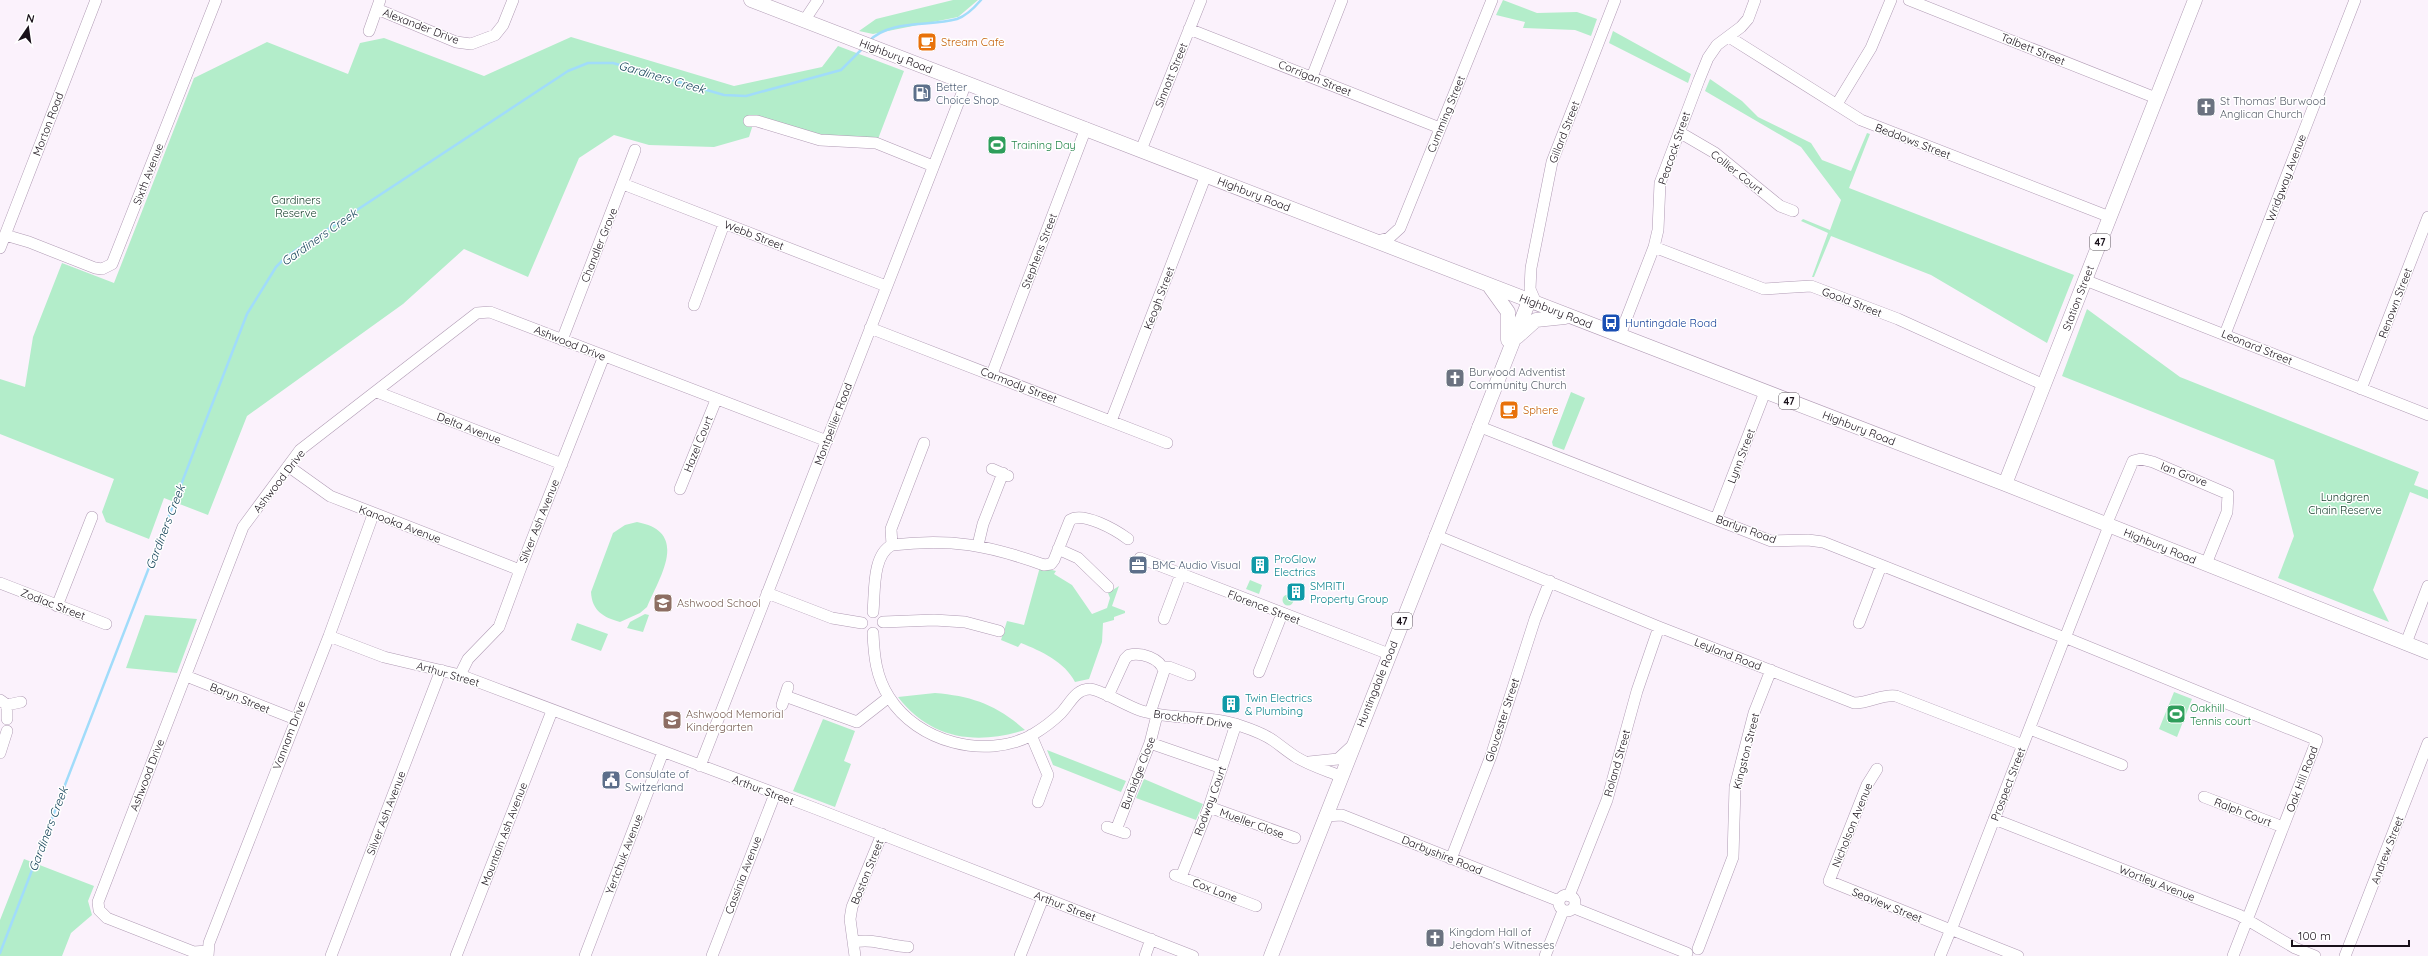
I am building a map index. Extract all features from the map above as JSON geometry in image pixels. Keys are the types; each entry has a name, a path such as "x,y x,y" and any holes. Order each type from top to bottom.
{"main road":[{"name":"Highbury Road","path":"751,0 1086,128 2005,484 2428,652"},
{"name":"Station Street","path":"2005,484 2195,0"},
{"path":"1488,285 1504,304 1509,316 1505,356"},
{"name":"Huntingdale Road","path":"1271,956 1505,356 1532,302"},
{"name":"47","path":"1505,356 1521,331 1536,320 1555,316 1573,317"}],"street":[{"name":"Morton Road","path":"0,248 96,0"},
{"name":"Sixth Avenue","path":"6,233 99,269 112,264 216,0"},
{"name":"Alexander Drive","path":"378,5 456,42 471,44 495,35 503,25 513,0"},
{"path":"804,20 818,0"},
{"name":"Sinnott Street","path":"1141,150 1201,0"},
{"path":"1312,77 1342,0"},
{"name":"Cumming Street","path":"1400,228 1492,0"},
{"name":"Gillard Street","path":"1513,294 1525,285 1531,268 1552,162 1614,0"},
{"name":"Peacock Street","path":"1620,335 1654,247 1658,230 1660,183 1708,58 1717,45 1729,37 1748,19 1755,0"},
{"path":"1837,104 1871,48 1891,0"},
{"name":"Talbett Street","path":"1909,0 2156,98"},
{"name":"Wridgway Avenue","path":"2225,334 2356,0"},
{"path":"369,31 378,5"},
{"name":"Corrigan Street","path":"1189,29 1440,128"},
{"name":"Beddows Street","path":"1729,37 1872,125 2110,217"},
{"name":"Montpellier Road","path":"700,766 966,83"},
{"path":"749,121 757,121 820,140 876,143 933,166"},
{"name":"Stephens Street","path":"992,374 1086,128"},
{"name":"Collier Court","path":"1679,132 1715,153 1780,206 1793,211"},
{"name":"Chandler Grove","path":"562,340 635,150"},
{"name":"Keogh Street","path":"1111,421 1206,175"},
{"name":"Webb Street","path":"623,184 886,286"},
{"name":"Renown Street","path":"2361,389 2428,217"},
{"path":"694,305 724,224"},
{"path":"1376,241 1389,238 1400,228"},
{"path":"1400,228 1401,246 1407,253"},
{"name":"Goold Street","path":"1654,247 1764,289 1811,286 1898,319 2044,385"},
{"name":"Gillard Street","path":"1531,268 1530,289 1532,302"},
{"name":"Leonard Street","path":"2085,280 2428,415"},
{"name":"Ashwood Drive","path":"208,954 194,952 107,918 99,910 98,902 243,527 300,450 377,392 477,313 490,312 716,400 827,441"},
{"name":"Carmody Street","path":"870,328 1166,442"},
{"name":"Silver Ash Avenue","path":"460,675 468,659 499,627 604,356"},
{"name":"Delta Avenue","path":"377,392 562,464"},
{"name":"Lynn Street","path":"1716,519 1765,392"},
{"name":"Hazel Court","path":"680,488 716,400"},
{"name":"Barlyn Road","path":"1478,426 1771,541 1808,540 1823,542 2065,637"},
{"path":"892,545 891,529 923,443"},
{"name":"Ian Grove","path":"2107,525 2133,461 2141,459 2181,473 2222,490 2229,497 2227,512 2206,564"},
{"name":"Kanooka Avenue","path":"288,466 330,496 374,515 520,570"},
{"path":"978,544 983,524 1005,474 992,469"},
{"name":"Vannam Drive","path":"208,954 208,943 329,636 374,515"},
{"path":"873,612 879,560 885,549 892,545 940,542 978,544 1044,565 1051,564 1070,520 1075,517 1083,517 1116,530 1128,540"},
{"path":"57,606 92,518"},
{"name":"Prospect Street","path":"1940,956 2030,729 2107,525"},
{"name":"Leyland Road","path":"1435,535 1659,627 1854,703 1869,703 1886,695 1896,696 2023,745"},
{"path":"1058,549 1078,558 1108,587"},
{"name":"Florence Street","path":"1140,558 1389,654"},
{"path":"1859,623 1881,566"},
{"path":"1164,619 1181,574"},
{"name":"Gloucester Street","path":"1451,859 1491,756 1535,619 1550,581"},
{"name":"Zodiac Street","path":"0,583 106,624"},
{"path":"2406,643 2428,586"},
{"path":"767,593 832,618 862,622"},
{"path":"873,612 880,615 883,622 880,630 873,633 865,630 862,622 865,615 873,612"},
{"path":"1259,672 1282,614"},
{"path":"883,622 934,620 965,622 998,632"},
{"name":"Roland Street","path":"1565,907 1564,896 1569,896 1607,800 1637,691 1659,627"},
{"name":"Brockhoff Drive","path":"873,633 877,670 889,697 911,721 927,732 948,741 973,746 992,746 1031,735 1060,714 1079,691 1096,690 1128,707 1154,714 1236,724 1268,737 1306,762 1340,776"},
{"name":"Arthur Street","path":"329,636 384,657 460,675 552,711 882,834 1193,956"},
{"name":"Oak Hill Road","path":"2065,637 2317,740 2233,956"},
{"path":"1108,696 1129,655 1142,654 1158,661 1163,667 1169,667 1190,675"},
{"name":"Burbidge Close","path":"1116,830 1150,743 1154,714 1163,676 1163,667"},
{"name":"Silver Ash Avenue","path":"330,956 441,670"},
{"name":"Kingston Street","path":"1700,952 1733,857 1736,787 1754,713 1771,670"},
{"name":"Baryn Street","path":"186,676 295,719"},
{"path":"785,696 856,722 889,697"},
{"path":"7,719 4,703 21,702"},
{"name":"Mountain Ash Avenue","path":"456,956 552,711"},
{"name":"Rodway Court","path":"1178,876 1209,806 1236,724"},
{"path":"2030,729 2122,765"},
{"path":"0,753 7,731"},
{"path":"1031,735 1048,775 1039,802"},
{"path":"1150,743 1222,768"},
{"name":"Andrew Street","path":"2345,956 2428,743"},
{"path":"1306,762 1338,759 1352,746"},
{"name":"Yertchuk Avenue","path":"584,956 663,752"},
{"name":"Nicholson Avenue","path":"1829,882 1867,785 1877,769"},
{"name":"Cassinia Avenue","path":"712,956 774,794"},
{"name":"Ralph Court","path":"2204,797 2283,827"},
{"name":"Mueller Close","path":"1209,806 1295,838"},
{"name":"Darbyshire Road","path":"1325,816 1342,815 1565,907 1687,955"},
{"name":"Wortley Avenue","path":"1994,819 2247,920 2295,948 2315,956"},
{"name":"Boston Street","path":"855,956 850,920 852,907 882,834"},
{"name":"Cox Lane","path":"1178,876 1256,906"},
{"name":"Seaview Street","path":"1829,882 2018,956"},
{"path":"1020,956 1043,898"},
{"path":"1545,956 1565,907"},
{"path":"854,942 868,939 894,946 908,947"},
{"path":"1145,956 1151,940"},
{"path":"1687,955 1692,948 1700,952"}],"green space":[{"path":"953,0 978,0 958,17 873,34 859,31 876,19"},
{"path":"1503,0 1537,13 1577,12 1597,19 1591,36 1575,30 1523,28 1525,22 1496,15"},
{"path":"1613,31 1691,74 1688,83 1609,43"},
{"name":"Gardiners Reserve","path":"571,37 734,86 822,67 838,46 904,71 878,139 826,139 755,118 749,137 714,147 649,145 614,135 579,158 528,277 464,249 403,304 247,416 208,515 164,498 149,539 106,522 102,512 114,479 0,434 0,379 25,387 33,337 62,263 114,283 194,78 267,42 348,74 360,43 384,38 484,76"},
{"path":"1710,79 1742,101 1758,117 1811,143 1822,160 1851,171 1867,133 1870,134 1849,188 2074,275 2047,343 1931,275 1831,236 1814,277 1812,277 1828,233 1801,221 1803,219 1830,230 1841,200 1801,147 1705,91"},
{"name":"Lundgren Chain Reserve","path":"2087,309 2180,377 2419,472 2414,485 2428,490 2428,499 2410,492 2373,590 2389,622 2278,578 2294,536 2274,460 2062,376"},
{"path":"1571,392 1585,398 1564,450 1553,446 1552,442"},
{"path":"637,522 653,527 663,535 667,545 667,557 664,569 647,607 640,613 620,622 608,618 596,609 591,592 613,533 625,525"},
{"path":"1040,567 1056,571 1054,574 1072,585 1092,614 1107,608 1110,598 1108,593 1119,586 1112,606 1125,611 1125,613 1114,617 1114,620 1103,623 1102,642 1089,679 1075,682 1071,675 1052,658 1021,643 1018,647 1001,640 1007,621 1024,625"},
{"path":"1250,580 1262,585 1259,594 1246,589"},
{"path":"1288,594 1292,596 1294,600 1292,604 1288,606 1284,604 1282,600 1284,596"},
{"path":"645,614 649,615 643,632 627,628 630,622"},
{"path":"145,615 197,619 177,673 126,668"},
{"path":"577,623 608,634 601,651 571,640"},
{"name":"Oakhill Tennis court","path":"2174,692 2192,699 2177,737 2159,729"},
{"path":"935,693 972,699 983,703 1015,721 1025,730 1007,735 990,737 956,735 940,730 925,722 911,711 898,697"},
{"path":"823,719 855,731 844,761 851,764 835,807 793,791"},
{"path":"1047,750 1126,781 1121,792 1053,765"},
{"path":"1144,779 1203,804 1196,820 1136,798"},
{"path":"24,859 94,886 88,901 92,915 71,933 62,956 0,956 0,920"}],"waterway":[{"name":"Gardiners Creek","path":"869,41 878,34 899,26 960,18 967,14 981,0"},
{"name":"Gardiners Creek","path":"0,953 247,314 276,267 287,256 568,71 588,63 613,63 724,95 746,96 841,70 863,48"}],"place":[{"name":"Stream Cafe","path":"927,42"},
{"name":"Better Choice Shop","path":"922,93"},
{"name":"St Thomas' Burwood Anglican Church","path":"2206,107"},
{"name":"Training Day","path":"997,145"},
{"name":"Huntingdale Road","path":"1611,323"},
{"name":"Burwood Adventist Community Church","path":"1455,378"},
{"name":"Sphere","path":"1509,410"},
{"name":"BMC Audio Visual","path":"1138,565"},
{"name":"ProGlow Electrics","path":"1260,565"},
{"name":"SMRITI Property Group","path":"1296,592"},
{"name":"Ashwood School","path":"663,603"},
{"name":"Twin Electrics & Plumbing","path":"1231,704"},
{"name":"Oakhill Tennis court","path":"2176,714"},
{"name":"Ashwood Memorial Kindergarten","path":"672,720"},
{"name":"Consulate of Switzerland","path":"611,780"},
{"name":"Kingdom Hall of Jehovah's Witnesses","path":"1435,938"}]}
